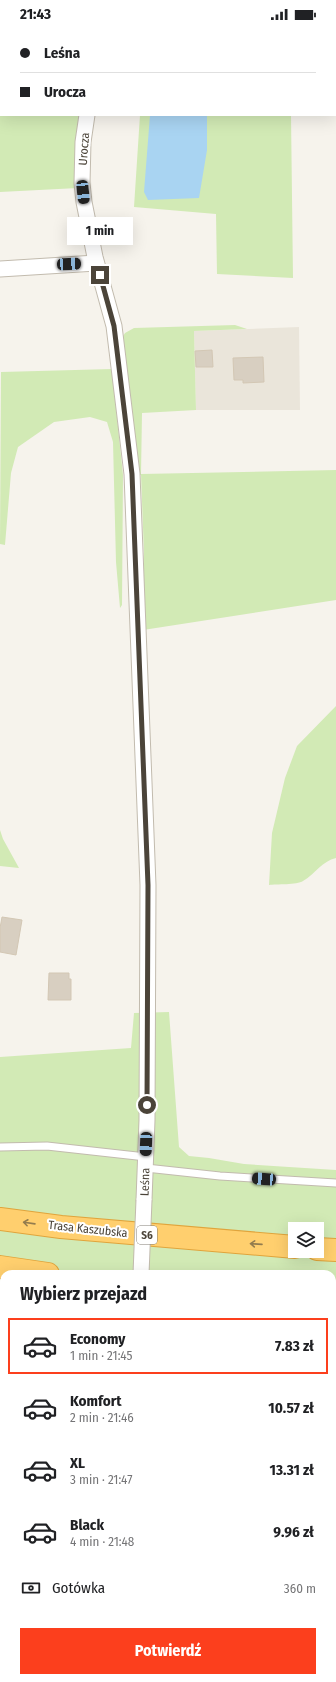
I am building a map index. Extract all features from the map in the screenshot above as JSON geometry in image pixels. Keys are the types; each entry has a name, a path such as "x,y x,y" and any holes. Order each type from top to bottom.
{"highway":[{"name":"Trasa Kaszubska","path":"0,1219 61,1227 288,1246"},
{"path":"0,1267 21,1270"}],"street":[{"name":"Urocza","path":"87,116 83,142 82,183 84,202 96,263 114,326 132,474 148,885 148,1017"},
{"path":"0,268 96,263"},
{"name":"Leśna","path":"141,1270 146,1162 148,1017"}],"lane":[{"path":"0,1147 47,1146 220,1176 336,1183"}],"shaded area":[{"path":"299,327 300,410 196,410 194,331"}],"green space":[{"path":"0,116 80,116 78,188 0,192"},
{"path":"140,116 291,116 293,278 217,274 216,214 134,207"},
{"path":"235,325 247,329 194,331 196,410 142,413 141,474 336,470 336,600 143,630 144,553 141,475 135,476 120,341 125,333 134,328"},
{"path":"112,369 123,475 122,605 120,608 116,562 113,442 107,422 90,417 54,422 18,447 11,473 5,545 0,544 1,372"},
{"path":"336,706 336,858 327,862 303,881 291,884 269,885 272,833 285,778 297,746"},
{"path":"0,830 3,839 19,868 0,866"},
{"path":"169,1012 179,1147 189,1156 244,1164 336,1170 336,1270 0,1270 0,1057 131,1048 134,1013"}],"water":[{"path":"150,116 207,116 207,150 199,198 148,200 144,192"}],"building":[{"path":"212,350 213,367 196,367 195,351"},
{"path":"263,357 264,382 243,383 243,380 234,380 233,358"},
{"path":"2,917 22,920 16,955 0,952 0,928"},
{"path":"49,973 69,973 69,979 71,979 71,1000 48,1000"}],"route":[{"path":"100,275 114,326 132,474 138,674 148,885 149,962 147,1105"}]}
